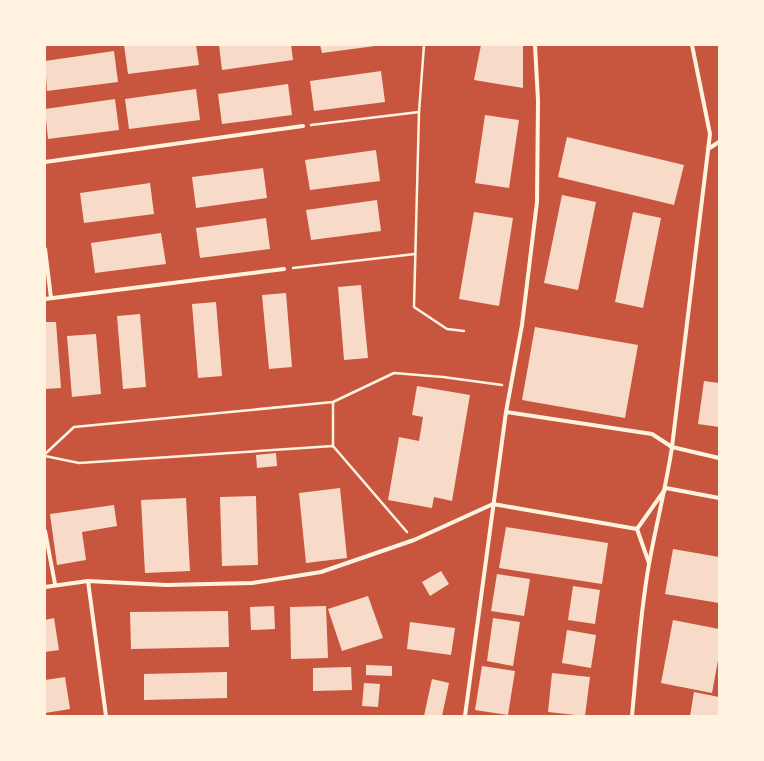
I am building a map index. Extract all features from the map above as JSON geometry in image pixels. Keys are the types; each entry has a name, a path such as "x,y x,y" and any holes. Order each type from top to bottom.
{"street":[{"path":"465,716 506,412 522,325 536,202 538,100 535,45"},
{"path":"632,716 641,616 649,563 666,488 672,447 710,134 692,45"},
{"path":"45,162 303,126"},
{"path":"708,149 719,142"},
{"path":"45,249 51,298"},
{"path":"45,299 284,269"},
{"path":"506,412 652,434 672,447 719,458"},
{"path":"666,488 719,498"},
{"path":"637,528 666,488"},
{"path":"45,587 55,584 88,581 166,585 252,583 321,572 414,540 493,504 637,528"},
{"path":"637,528 649,563"},
{"path":"45,531 55,584"},
{"path":"88,581 106,716"}],"path":[{"path":"424,45 419,112 414,307 447,329 464,330"},
{"path":"303,126 419,112"},
{"path":"284,269 415,254"},
{"path":"45,455 74,427 333,402 394,373 443,377 511,386"},
{"path":"333,402 333,446 414,540"},
{"path":"45,455 79,463 333,446"}],"building":[{"path":"124,45 196,45 199,65 128,74"},
{"path":"219,45 291,45 293,60 222,70"},
{"path":"320,45 375,45 375,46 322,53"},
{"path":"481,45 523,45 523,88 474,80"},
{"path":"114,51 118,82 47,91 45,61"},
{"path":"381,71 385,102 314,111 310,81"},
{"path":"288,84 292,115 222,124 218,94"},
{"path":"196,89 200,120 129,129 125,99"},
{"path":"115,99 119,130 48,139 45,109"},
{"path":"485,115 519,120 509,188 475,183"},
{"path":"567,137 684,165 674,205 558,177"},
{"path":"376,150 380,181 310,190 305,160"},
{"path":"263,168 267,198 196,208 192,177"},
{"path":"150,183 154,214 84,223 80,193"},
{"path":"562,195 596,202 578,290 544,283"},
{"path":"377,200 381,231 311,240 306,210"},
{"path":"474,212 513,218 499,306 459,299"},
{"path":"633,212 661,218 643,308 615,302"},
{"path":"266,218 270,249 200,258 196,228"},
{"path":"161,233 166,264 95,273 91,243"},
{"path":"361,285 368,358 344,360 338,287"},
{"path":"286,293 292,367 269,369 262,295"},
{"path":"216,302 222,376 198,378 192,304"},
{"path":"140,314 146,387 123,389 117,316"},
{"path":"45,322 56,322 61,388 45,389"},
{"path":"535,327 638,345 625,418 522,400"},
{"path":"96,334 101,394 72,397 67,336"},
{"path":"704,381 719,383 719,427 698,424"},
{"path":"417,386 470,395 452,501 434,497 432,508 388,500 399,437 419,441 423,417 412,415"},
{"path":"276,453 277,466 257,468 256,455"},
{"path":"340,488 347,558 306,563 299,493"},
{"path":"256,496 258,565 222,566 220,497"},
{"path":"186,498 190,571 145,573 141,500"},
{"path":"114,505 117,526 82,532 86,560 57,565 50,514"},
{"path":"506,527 608,543 602,584 499,568"},
{"path":"673,549 719,557 719,603 665,594"},
{"path":"441,571 449,584 430,596 422,582"},
{"path":"497,574 530,579 524,616 491,611"},
{"path":"573,586 600,590 595,624 568,620"},
{"path":"368,596 383,638 342,651 328,609"},
{"path":"274,606 275,629 251,630 250,607"},
{"path":"326,606 328,658 291,659 290,607"},
{"path":"228,611 229,647 131,649 130,612"},
{"path":"54,618 59,650 45,652 45,620"},
{"path":"493,618 520,622 513,666 487,661"},
{"path":"673,620 719,629 719,655 712,693 661,683"},
{"path":"410,622 455,628 451,655 407,649"},
{"path":"567,630 596,635 591,668 562,663"},
{"path":"366,665 392,666 392,676 366,675"},
{"path":"482,666 515,671 508,715 475,710"},
{"path":"351,667 352,690 313,691 313,668"},
{"path":"227,672 227,698 144,700 144,674"},
{"path":"552,673 590,677 585,716 548,712"},
{"path":"65,677 70,709 45,713 45,680"},
{"path":"432,679 449,683 442,716 424,716"},
{"path":"364,683 380,684 378,707 362,706"},
{"path":"694,692 719,697 719,716 690,716"}]}
